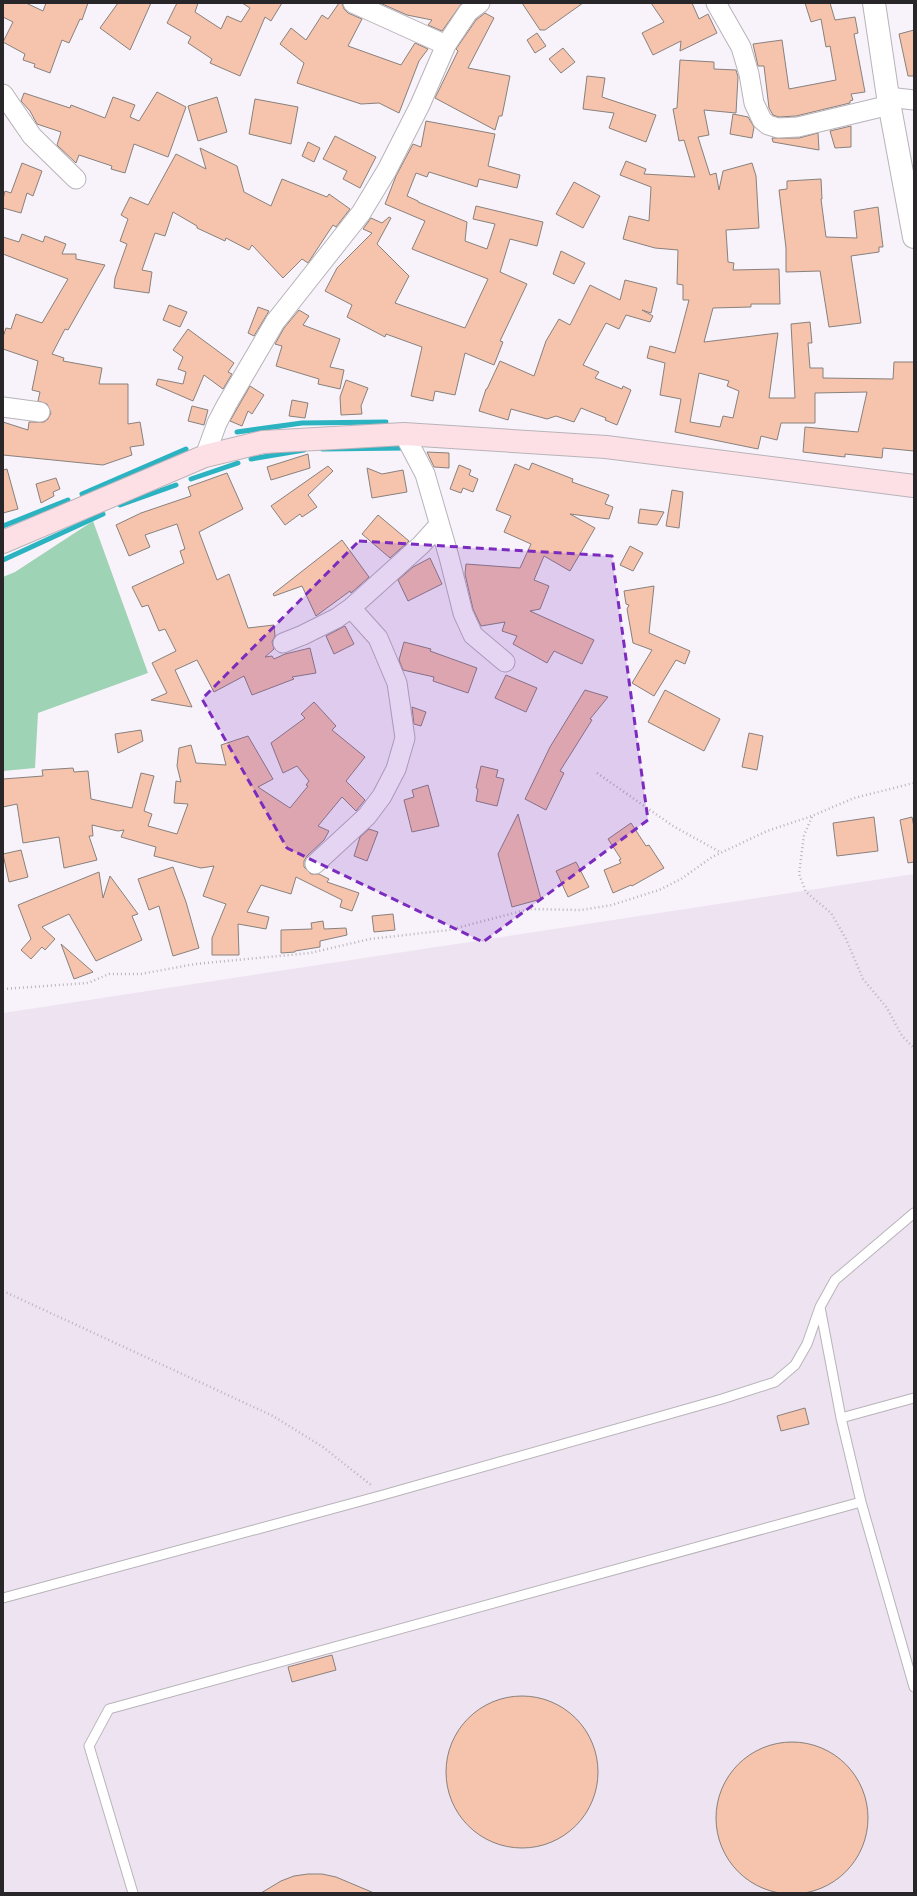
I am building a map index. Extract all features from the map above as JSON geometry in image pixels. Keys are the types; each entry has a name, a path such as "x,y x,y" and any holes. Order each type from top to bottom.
{"main road":[{"path":"3,542 204,456 263,442 404,434 606,447 914,486"}],"street":[{"path":"353,3 446,45"},
{"path":"716,3 741,47 749,74 754,103 762,120 768,125 778,128 798,127 889,101 914,100"},
{"path":"874,3 889,101 914,237"},
{"path":"204,456 224,410 275,322 361,213 387,170 420,105 446,45 473,6"},
{"path":"3,94 32,136 76,179"},
{"path":"3,407 40,412"},
{"path":"404,434 425,474 449,557 463,613 473,634 506,662"},
{"path":"283,643 337,618 351,608 421,545 439,525"},
{"path":"315,864 366,816 382,796 396,769 405,738 397,683 378,638 351,608"}],"lane":[{"path":"3,1598 383,1495 722,1399 775,1382 795,1365 807,1344 820,1307 835,1280 914,1213"},
{"path":"820,1307 841,1418 861,1502 914,1687"},
{"path":"841,1418 914,1398"},
{"path":"133,1893 89,1746 109,1709 861,1502"}],"path":[{"path":"597,773 673,826 721,852"},
{"path":"3,989 88,983 109,974 141,974 195,964 310,953 370,939 449,930 529,910 581,910 612,905 659,890 680,879 721,852 767,831 812,816 854,798 914,783"},
{"path":"812,816 804,835 799,874 806,892 831,912 846,939 863,979 887,1008 902,1036 914,1048"},
{"path":"3,1291 273,1416 323,1447 383,1495"}],"highlighted area":[{"path":"359,541 612,556 648,820 483,942 287,848 202,699"}],"shaded area":[{"path":"914,874 914,1893 3,1893 3,1013"}],"green space":[{"path":"93,521 148,673 38,713 35,768 3,771 3,577 15,572"}],"building":[{"path":"3,3 26,3 43,11 46,3 88,3 82,20 80,19 69,43 62,40 50,73 34,67 35,64 23,60 25,54 3,42 13,22 3,17"},
{"path":"118,3 151,3 130,50 100,28"},
{"path":"177,3 198,3 195,12 221,29 227,16 241,22 250,8 242,3 282,3 271,21 265,17 240,76 210,63 212,59 188,43 191,37 167,23"},
{"path":"339,3 342,3 344,9 348,13 362,19 348,46 401,65 415,43 428,49 419,61 399,113 379,103 361,104 297,83 304,63 280,44 291,28 306,40 322,15 328,19"},
{"path":"380,3 462,3 442,31 428,25 432,20 407,15"},
{"path":"522,3 583,3 545,30 540,30"},
{"path":"651,3 692,3 699,19 708,14 717,33 680,51 681,41 653,55 642,33 664,22"},
{"path":"805,3 830,3 835,20 855,17 858,33 854,34 865,92 851,94 853,100 850,101 850,103 796,116 779,117 773,115 769,108 764,66 758,66 753,44 782,40 789,89 836,80 830,46 826,47 821,19 811,22"},
{"path":"485,13 494,18 468,68 510,76 502,116 499,116 495,130 435,98 458,51 456,49 476,20"},
{"path":"914,30 914,76 908,76 899,34"},
{"path":"537,33 546,46 535,53 527,40"},
{"path":"563,48 575,62 561,73 549,59"},
{"path":"680,60 714,62 714,69 736,70 738,77 736,113 704,110 709,135 698,137 710,175 716,173 719,190 723,171 752,163 756,176 759,228 726,230 728,262 734,263 733,270 779,269 780,304 751,304 751,307 713,308 704,342 778,333 769,398 795,398 791,324 810,322 812,343 808,343 810,368 823,368 823,378 893,379 894,362 914,362 914,451 883,448 882,458 845,454 845,457 803,452 805,427 858,432 867,392 815,393 815,423 781,423 777,440 761,436 758,449 675,432 681,399 660,395 665,363 647,358 650,346 675,353 689,300 683,300 683,285 677,284 678,250 655,248 623,239 629,216 649,221 651,187 620,175 626,161 646,169 644,174 695,177 684,140 679,141 673,109 677,108","holes":["699,373 729,381 727,386 739,391 733,418 723,416 720,427 690,422"]},
{"path":"587,76 605,78 602,97 656,115 646,142 609,128 614,113 583,109"},
{"path":"157,92 186,107 168,157 134,144 125,173 111,169 112,166 79,155 76,163 57,145 61,132 37,124 30,111 21,101 24,93 70,108 71,105 105,118 113,97 135,105 130,117 139,121"},
{"path":"217,97 227,132 198,141 188,106"},
{"path":"255,99 298,107 291,144 249,134"},
{"path":"733,114 748,117 754,127 752,138 730,134"},
{"path":"426,121 495,134 488,166 520,175 517,188 479,179 477,187 429,172 427,177 416,173 407,196 467,222 465,241 487,249 495,224 473,219 476,206 543,222 537,246 510,239 500,272 527,284 500,341 503,342 494,365 465,353 455,395 435,391 433,401 411,396 422,347 386,334 385,337 347,317 352,305 325,291 337,268 372,233 363,229 371,218 382,223 389,217 391,218 377,244 409,276 395,303 465,328 488,279 412,249 425,221 385,204 396,176 413,144 421,147"},
{"path":"851,126 851,147 835,148 830,131"},
{"path":"818,133 819,150 773,142 772,138 799,138"},
{"path":"335,136 376,157 360,188 343,179 347,171 323,159"},
{"path":"308,142 320,148 314,162 302,156"},
{"path":"200,148 237,166 244,192 271,206 282,179 327,197 329,194 350,209 336,227 333,225 308,263 302,259 283,278 252,245 249,250 226,238 225,241 197,228 197,226 173,212 165,236 155,233 142,270 152,272 149,293 114,288 115,278 127,244 120,241 128,219 121,215 130,197 148,205 176,154 206,169"},
{"path":"22,163 42,171 33,196 27,193 21,213 3,208 3,199 5,191 11,193"},
{"path":"821,179 821,199 826,237 857,238 854,211 878,207 883,247 879,247 879,252 851,256 861,323 829,327 820,271 786,272 786,248 779,190 787,189 787,181"},
{"path":"574,182 600,196 583,228 556,214"},
{"path":"22,234 43,242 45,236 66,244 62,254 76,254 76,259 105,265 68,330 65,329 52,354 64,358 63,361 102,368 99,384 128,384 128,424 140,422 144,445 130,447 132,455 103,465 3,455 3,422 28,430 29,422 44,422 48,419 51,413 47,404 38,401 40,392 32,390 38,361 3,349 3,337 6,328 11,329 16,314 42,323 68,279 3,254 3,237 19,242"},
{"path":"561,251 585,263 574,284 553,274"},
{"path":"625,280 657,288 651,313 642,310 653,316 650,322 626,315 619,329 606,323 583,365 599,372 595,378 622,389 623,386 631,390 617,425 605,420 606,418 581,408 574,422 556,416 547,419 511,409 508,420 479,411 486,389 500,361 534,376 546,341 559,319 570,325 590,285 620,300"},
{"path":"169,305 187,312 180,327 163,320"},
{"path":"258,307 269,311 254,336 248,333"},
{"path":"299,310 309,316 303,325 340,339 330,367 344,370 340,389 318,384 319,379 276,366 282,346 275,344 284,328"},
{"path":"188,329 234,363 228,372 232,374 223,389 204,375 193,401 156,385 158,379 183,384 186,372 178,369 183,357 173,350"},
{"path":"346,380 368,388 361,406 362,414 341,415 340,397"},
{"path":"250,386 264,395 252,414 248,411 242,426 230,421"},
{"path":"292,400 308,403 305,418 289,416"},
{"path":"192,406 208,410 204,425 188,421"},
{"path":"427,452 449,453 449,468 434,467"},
{"path":"308,454 310,468 271,480 267,467"},
{"path":"532,463 573,479 572,482 609,495 605,504 613,507 609,519 570,514 595,528 570,571 544,556 534,580 549,586 540,609 530,611 594,640 582,664 554,651 547,663 513,644 517,636 502,631 505,622 481,626 473,609 465,574 466,564 520,568 531,544 504,532 511,516 496,510 515,464 529,470"},
{"path":"459,465 471,470 469,475 478,479 473,492 463,488 461,493 450,489"},
{"path":"328,466 333,471 308,495 317,507 302,517 300,514 285,525 271,506"},
{"path":"367,468 382,474 403,470 407,492 372,498"},
{"path":"7,469 18,509 3,513 3,470"},
{"path":"227,473 243,509 199,532 217,580 229,574 248,628 274,625 275,636 272,642 274,649 265,657 272,656 274,659 285,654 310,648 316,673 292,677 294,679 252,695 244,676 214,692 197,660 175,670 192,707 151,700 167,693 152,663 176,651 165,629 159,631 148,605 142,607 132,587 184,563 180,551 185,549 177,524 145,535 150,547 129,556 116,525 141,513 191,496 188,487"},
{"path":"56,478 60,489 53,492 54,496 41,503 36,484"},
{"path":"672,490 683,492 679,528 666,526"},
{"path":"640,509 664,512 657,525 638,523"},
{"path":"378,515 409,541 390,558 362,534"},
{"path":"342,540 369,577 351,593 350,591 316,616 302,586 274,596 273,594"},
{"path":"630,546 643,553 633,571 620,565"},
{"path":"430,558 442,584 408,601 398,580 413,567"},
{"path":"654,586 649,633 690,651 685,664 676,660 654,696 632,683 652,650 633,643 627,609 629,605 626,604 624,591"},
{"path":"345,626 354,644 334,654 326,636"},
{"path":"404,642 431,649 430,651 477,668 468,693 433,681 434,677 403,670 399,660"},
{"path":"506,675 537,688 526,712 495,698"},
{"path":"585,690 608,697 590,719 592,720 560,771 564,773 546,810 525,799 550,747"},
{"path":"665,690 720,719 704,751 648,722"},
{"path":"314,702 336,726 332,730 365,757 346,781 365,800 356,811 342,797 318,826 329,831 324,840 307,856 304,861 304,867 311,874 319,874 329,879 327,882 359,893 352,911 340,907 342,900 296,877 291,894 261,885 247,912 269,917 266,929 238,924 239,955 212,955 212,938 226,904 203,896 214,866 201,868 154,856 156,847 121,837 124,830 118,831 92,825 93,836 89,836 97,860 64,868 59,837 23,843 17,804 3,807 3,779 43,776 42,770 73,768 74,772 88,771 91,799 132,808 141,773 154,776 144,811 152,814 148,826 177,834 188,804 174,803 176,781 181,782 177,766 179,748 191,745 196,763 226,765 221,745 248,736 273,779 258,787 290,808 308,786 306,785 309,781 297,766 283,773 271,743 305,718 301,714"},
{"path":"412,707 426,712 421,726 414,724"},
{"path":"141,730 143,741 118,753 115,734"},
{"path":"749,733 763,736 757,770 742,767"},
{"path":"481,766 498,770 496,777 504,779 497,806 476,801 478,789 476,788"},
{"path":"428,785 439,826 412,832 404,800 414,797 412,790"},
{"path":"518,814 541,899 512,907 498,854"},
{"path":"874,817 878,851 837,856 833,823"},
{"path":"912,817 914,827 914,862 908,863 900,820"},
{"path":"631,823 646,846 649,845 664,868 632,886 631,885 613,893 604,870 621,863 619,860 621,859 608,839"},
{"path":"369,829 378,832 367,861 354,856 360,837"},
{"path":"21,850 28,877 9,882 3,854"},
{"path":"576,862 589,887 568,897 556,871"},
{"path":"173,867 186,902 199,948 173,956 159,906 149,910 138,879"},
{"path":"99,872 103,898 110,876 138,914 132,916 142,940 96,961 69,914 42,927 55,939 45,950 42,947 31,959 21,950 31,939 18,905"},
{"path":"393,914 395,930 374,932 372,916"},
{"path":"323,921 324,929 346,928 347,935 320,941 320,947 281,953 281,930 312,929 311,923"},
{"path":"61,944 93,972 74,979"},
{"path":"805,1408 809,1424 781,1431 777,1416"},
{"path":"332,1655 336,1670 292,1682 288,1667"},
{"path":"515,1696 529,1696 544,1699 558,1705 576,1718 589,1736 595,1750 598,1772 595,1794 589,1808 576,1826 558,1839 544,1845 529,1848 515,1848 500,1845 486,1839 474,1831 463,1820 455,1808 449,1794 446,1779 446,1765 449,1750 455,1736 463,1724 474,1713 486,1705 500,1699"},
{"path":"785,1742 799,1742 814,1745 828,1751 846,1764 859,1782 865,1796 868,1818 865,1840 859,1854 846,1872 828,1885 814,1891 799,1894 785,1894 770,1891 756,1885 744,1877 733,1866 725,1854 719,1840 716,1825 716,1811 719,1796 725,1782 733,1770 744,1759 756,1751 770,1745"},
{"path":"322,1874 336,1877 374,1893 261,1893 281,1881 294,1876"}],"waterway":[{"path":"237,432 302,423 386,422"},
{"path":"322,449 406,448"},
{"path":"82,494 186,449"},
{"path":"251,459 304,450"},
{"path":"191,479 238,463"},
{"path":"120,505 176,485"},
{"path":"3,526 68,500"},
{"path":"3,560 103,514"}]}
